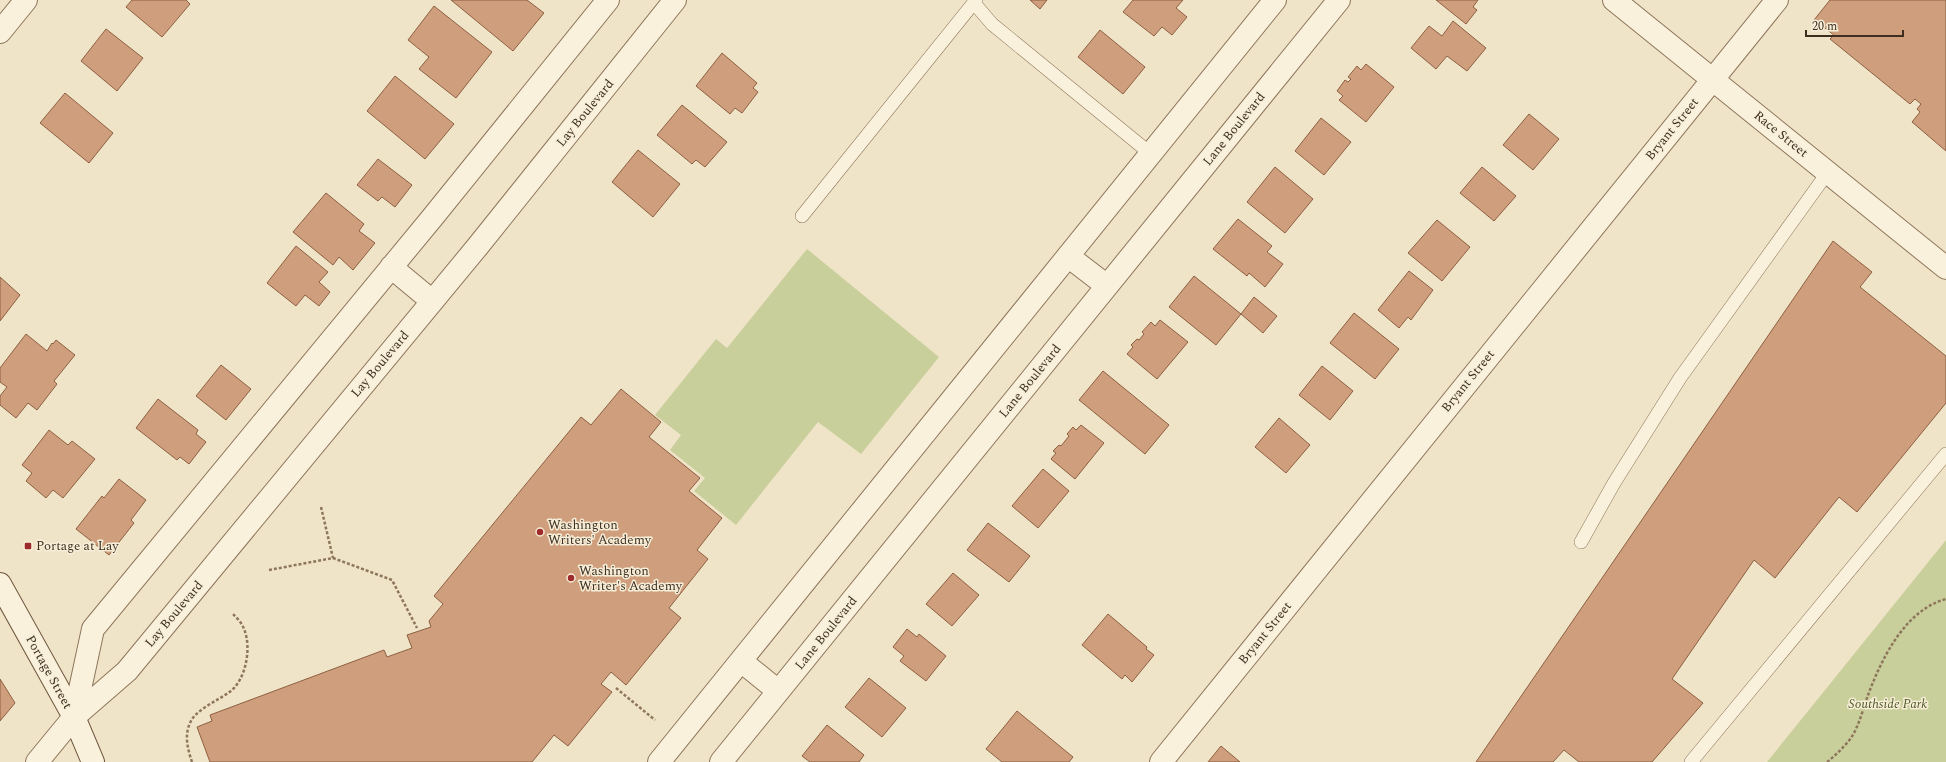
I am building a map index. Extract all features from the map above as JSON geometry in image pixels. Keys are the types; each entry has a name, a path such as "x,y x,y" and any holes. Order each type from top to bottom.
{"street":[{"path":"0,32 26,0"},
{"name":"Lay Boulevard","path":"74,717 93,629 391,267 608,0"},
{"name":"Lay Boulevard","path":"37,762 74,717 127,671 432,301 675,0"},
{"path":"659,762 1275,0"},
{"name":"Lane Boulevard","path":"721,762 1339,0"},
{"name":"Race Street","path":"1614,0 1946,268"},
{"name":"Bryant Street","path":"1160,762 1777,0"},
{"path":"1068,256 1107,286"},
{"path":"391,267 432,301"},
{"name":"Portage Street","path":"0,584 74,717 93,762"},
{"path":"741,661 778,691"}],"lane":[{"path":"802,216 975,1 992,24 1151,154"},
{"path":"1581,542 1614,483 1680,378 1828,172"},
{"path":"1691,762 1946,454"}],"path":[{"path":"321,507 333,558"},
{"path":"269,570 333,558 392,580 417,628"},
{"path":"1827,762 1851,737 1872,687 1899,634 1917,614 1935,602 1946,599"},
{"path":"192,762 186,744 190,723 206,705 230,692 244,673 247,650 244,628 233,614"},
{"path":"616,688 655,720"}],"green space":[{"path":"807,249 939,357 861,454 818,422 736,525 694,491 705,478 670,450 681,435 655,415 716,339 727,348"},
{"name":"Southside Park","path":"1946,540 1946,762 1767,762"}],"building":[{"path":"132,0 186,0 190,4 162,37 126,7"},
{"path":"451,0 527,0 544,13 513,51"},
{"path":"1030,0 1047,0 1040,9"},
{"path":"1133,0 1183,0 1176,8 1187,17 1172,35 1162,27 1154,36 1123,12"},
{"path":"1436,0 1478,0 1473,7 1477,10 1466,24"},
{"path":"1830,0 1946,0 1946,151 1912,122 1920,112 1917,109 1921,104 1915,99 1910,104 1830,39 1834,35 1814,20"},
{"path":"434,6 492,52 456,98 419,69 429,57 408,40"},
{"path":"1453,21 1486,48 1467,71 1447,56 1436,69 1411,48 1429,26 1442,36"},
{"path":"106,29 143,58 117,91 81,61"},
{"path":"1100,30 1145,67 1123,94 1078,57"},
{"path":"722,53 757,83 753,88 758,92 742,113 735,108 730,114 696,86"},
{"path":"1366,64 1394,87 1366,122 1339,100 1343,96 1337,91 1345,80 1348,82 1351,79 1348,77 1357,66 1361,70"},
{"path":"395,76 454,124 425,159 367,111"},
{"path":"65,93 113,133 89,163 40,123"},
{"path":"682,105 727,142 705,167 696,160 692,164 657,135"},
{"path":"1529,114 1559,139 1533,170 1503,145"},
{"path":"1321,118 1351,142 1324,175 1295,151"},
{"path":"638,150 680,184 653,217 612,182"},
{"path":"378,159 412,185 395,207 382,197 378,201 357,185"},
{"path":"1275,167 1313,199 1285,233 1247,202"},
{"path":"1482,167 1516,196 1494,221 1460,193"},
{"path":"326,193 364,224 359,231 375,243 353,270 339,257 333,265 293,232"},
{"path":"1238,219 1272,246 1267,252 1283,264 1265,287 1249,273 1247,276 1213,249"},
{"path":"1437,220 1470,247 1442,281 1408,253"},
{"path":"1833,241 1872,272 1860,287 1946,356 1946,403 1857,512 1839,497 1775,578 1754,560 1672,679 1703,703 1652,762 1579,762 1564,750 1553,762 1476,762"},
{"path":"296,246 328,272 319,282 330,292 319,306 305,295 296,306 267,283"},
{"path":"1409,271 1433,290 1411,320 1408,317 1399,328 1378,310"},
{"path":"1194,276 1241,314 1216,345 1169,307"},
{"path":"0,277 20,295 0,321"},
{"path":"1254,297 1277,316 1263,333 1241,314"},
{"path":"1354,313 1399,349 1375,379 1330,343"},
{"path":"1160,320 1188,342 1157,379 1127,354 1133,347 1131,345 1137,339 1139,340 1144,334 1142,332 1151,322 1155,326"},
{"path":"26,334 47,351 56,340 75,355 54,381 57,384 37,410 28,403 16,418 0,405 0,396 7,387 0,382 0,368"},
{"path":"221,365 251,389 226,420 196,396"},
{"path":"1322,366 1353,391 1330,420 1299,395"},
{"path":"1103,371 1169,425 1145,454 1079,400"},
{"name":"Washington Writer's Academy","path":"621,389 661,422 649,437 700,478 689,491 722,518 697,550 708,559 669,608 681,618 626,685 611,672 601,684 612,692 568,746 554,735 532,762 210,762 197,727 212,721 210,715 384,650 387,657 412,648 407,635 431,627 429,621 443,604 434,596 581,417 591,425"},
{"path":"158,399 198,430 196,434 206,442 189,464 180,457 177,460 136,428"},
{"path":"1279,418 1310,445 1286,473 1255,447"},
{"path":"1081,425 1104,443 1075,479 1051,459 1056,453 1053,451 1059,445 1061,446 1069,436 1067,434 1073,427 1076,430"},
{"path":"49,430 68,445 72,441 95,459 63,498 53,490 46,498 26,481 32,473 22,465"},
{"path":"1043,469 1069,491 1038,528 1012,506"},
{"path":"119,479 146,500 131,520 134,523 109,555 76,529 102,496 104,498"},
{"path":"988,523 1030,556 1009,582 967,550"},
{"path":"953,573 979,595 952,626 926,604"},
{"path":"1108,614 1147,647 1146,649 1154,655 1132,682 1125,675 1122,679 1082,645"},
{"path":"907,629 917,637 919,634 946,656 926,681 900,661 904,656 893,647"},
{"path":"869,678 906,708 882,737 845,707"},
{"path":"0,679 15,703 0,721"},
{"path":"1017,711 1073,757 1069,762 1002,762 986,749"},
{"path":"827,725 864,755 859,762 810,762 802,756"},
{"path":"1221,746 1240,762 1208,762"}],"place":[{"name":"Washington Writers' Academy","path":"540,532"},
{"name":"Portage at Lay","path":"28,546"},
{"name":"Washington Writer's Academy","path":"571,578"}]}
